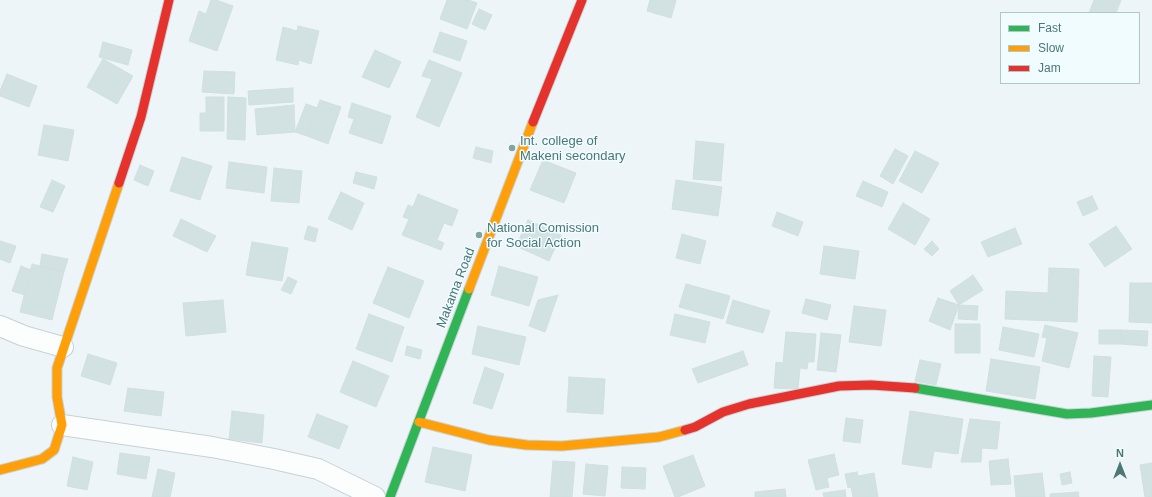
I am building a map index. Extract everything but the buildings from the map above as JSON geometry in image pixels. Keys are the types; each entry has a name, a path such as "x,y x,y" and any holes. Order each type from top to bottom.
{"street":[{"path":"0,470 42,459 54,450 62,425 57,397 57,376 63,347 141,117 169,0"},
{"name":"Makama Road","path":"390,497 489,235 582,0"},
{"path":"0,326 24,336 63,347"},
{"path":"419,422 489,440 527,445 562,446 659,437 695,427 723,412 749,404 839,386 871,385 914,388 1067,414 1091,413 1152,405"},
{"path":"62,425 212,447 274,458 318,469 375,497"}],"traffic: fast":[{"path":"390,497 469,289"},
{"path":"915,388 1067,414 1091,413 1152,405"}],"traffic: slow":[{"path":"469,289 533,122"},
{"path":"0,470 42,459 54,450 62,425 57,397 57,368 119,183"},
{"path":"419,422 489,440 527,445 562,446 659,437 685,430"}],"traffic: jam":[{"path":"119,183 141,117 169,0"},
{"path":"533,122 582,0"},
{"path":"685,430 695,427 723,412 749,404 839,386 871,385 915,388"}],"place":[{"name":"Int. college of Makeni secondary","path":"512,148"},
{"name":"National Comission for Social Action","path":"479,235"}]}
